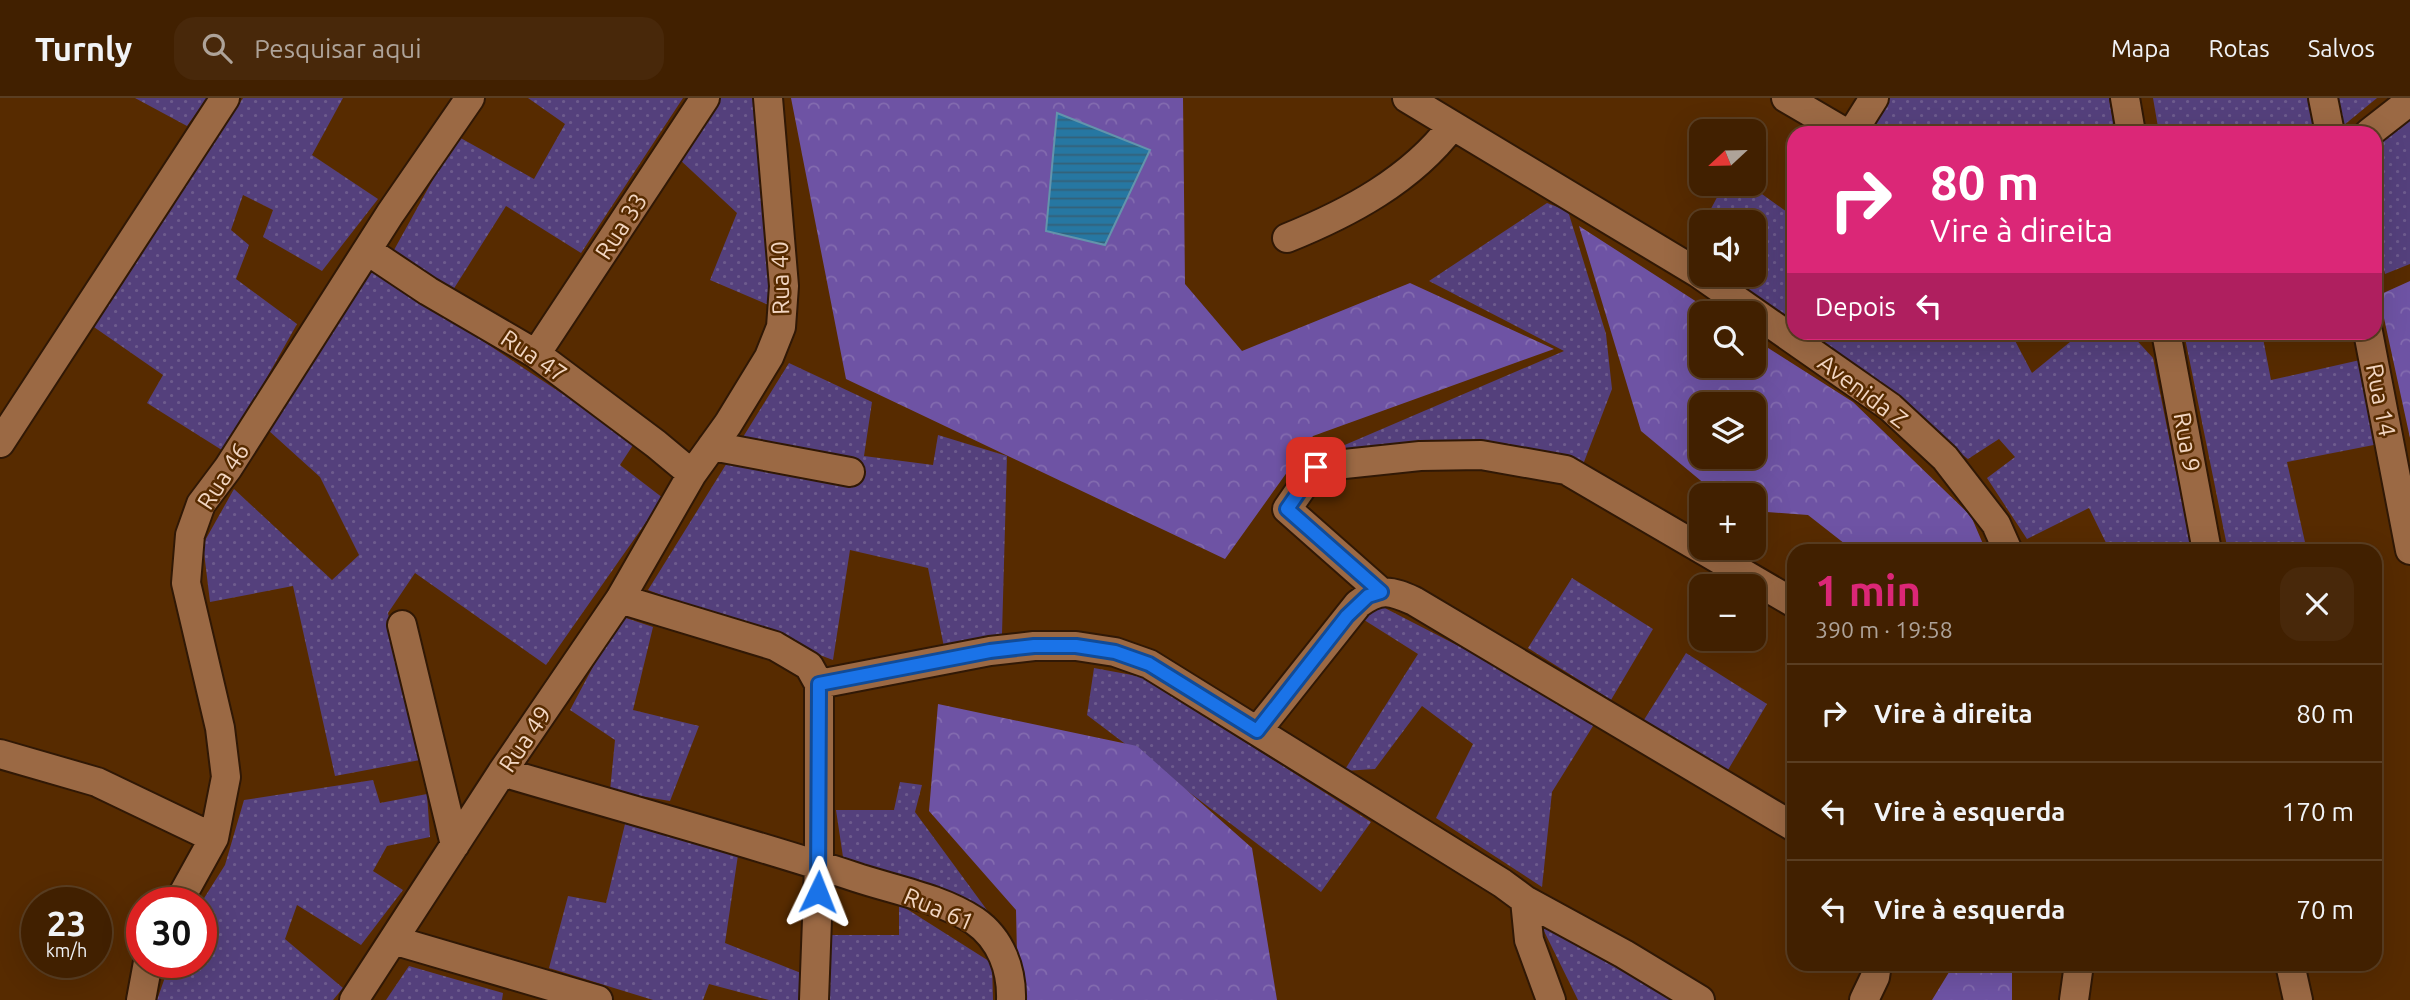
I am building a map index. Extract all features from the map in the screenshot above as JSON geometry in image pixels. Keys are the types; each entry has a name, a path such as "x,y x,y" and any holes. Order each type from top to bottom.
{"street":[{"path":"0,443 225,98"},
{"name":"Rua 46","path":"188,887 214,838 226,777 220,728 186,583 190,535 201,504 258,423 470,98"},
{"name":"Rua 33","path":"537,354 705,98"},
{"name":"Rua 40","path":"692,474 769,357 784,313 768,98"},
{"name":"Avenida Z","path":"1407,98 1698,273 1787,335"},
{"path":"1786,98 1834,126"},
{"path":"1856,126 1874,98"},
{"path":"2125,98 2130,126"},
{"path":"2323,98 2329,126"},
{"path":"2378,126 2410,101"},
{"path":"1287,238 1329,221 1416,167 1434,149 1459,131"},
{"name":"Rua 47","path":"368,251 428,291 537,354 692,474"},
{"name":"Avenida Z","path":"1794,340 1890,407 1945,458 1996,524 2005,544"},
{"name":"Rua 9","path":"2167,340 2206,544"},
{"name":"Rua 14","path":"2370,340 2410,550"},
{"path":"712,446 850,472"},
{"path":"1381,592 1287,509 1316,467 1420,456 1481,455 1566,470 1787,599"},
{"name":"Rua 49","path":"354,1000 502,772 620,599 692,474"},
{"path":"1257,731 1347,616 1368,596 1392,591 1415,601 1787,823"},
{"path":"620,599 775,646 809,666 819,684 819,866 814,1000"},
{"path":"402,625 455,845"},
{"path":"819,684 990,651 1034,646 1076,646 1115,652 1149,664 1502,883 1525,900 1624,954 1700,1000"},
{"path":"0,754 97,782 214,838"},
{"name":"Rua 61","path":"502,772 928,900 975,921 1000,948 1008,968 1011,1000"},
{"path":"1525,900 1529,940 1551,1000"},
{"path":"393,940 598,1000"},
{"path":"1864,1000 1876,971"},
{"path":"2074,1000 2078,971"},
{"path":"2292,971 2298,1000"},
{"path":"141,1000 145,978"}],"shaded area":[{"path":"135,98 207,98 187,126"},
{"path":"243,98 343,98 312,155 378,199 322,271 263,237 273,210 243,195 231,230 249,245 236,279 297,324 225,452 147,403 163,375 91,325"},
{"path":"528,98 683,98 581,253 506,206 453,290 394,250 457,136 534,179 565,124"},
{"path":"716,98 756,98 771,306 710,280 737,213 678,158"},
{"path":"1887,98 2109,98 2114,126 1869,126"},
{"path":"2153,98 2377,98 2343,126 2158,126"},
{"path":"2410,114 2410,264 2385,274 2382,262 2382,136"},
{"path":"1718,196 1765,196 1787,212 1787,321 1766,305 1766,301 1761,301 1742,287 1766,287 1766,210 1710,210"},
{"path":"1547,203 1568,211 1606,334 1612,389 1584,462 1333,450 1564,351 1429,281"},
{"path":"370,266 635,442 620,465 663,498 546,665 415,573 388,613 420,760 335,776 293,586 210,602 203,544 234,489 332,580 359,555 320,477 268,430"},
{"path":"1811,340 2015,340 2032,373 2072,340 2136,340 2153,358 2191,544 2107,544 2089,508 2027,539 1987,478 2015,457 1999,439 1968,459"},
{"path":"2185,340 2263,340 2271,380 2360,360 2389,442 2287,462 2305,544 2227,544"},
{"path":"789,363 872,402 864,456 933,465 938,435 1007,456 1002,634 944,647 928,568 850,550 833,660 648,590"},
{"path":"1572,578 1653,629 1611,700 1528,648"},
{"path":"1379,605 1598,718 1552,792 1542,887 1436,818 1473,744 1422,706 1375,769 1344,771 1418,654 1361,618"},
{"path":"620,616 653,627 633,710 699,726 670,801 610,791 615,740 570,710"},
{"path":"1686,653 1767,704 1725,775 1642,723"},
{"path":"1094,668 1143,677 1371,822 1321,892 1087,715"},
{"path":"373,780 380,803 427,794 430,837 387,846 373,871 403,890 361,945 297,905 285,939 343,988 333,1000 157,1000 165,978 217,978 217,887 211,887 225,865 244,800"},
{"path":"900,782 922,785 915,812 998,925 843,857 836,810 894,810"},
{"path":"625,824 738,855 725,943 801,973 804,1000 769,1000 709,984 703,1000 653,1000 549,968 568,896 606,903"},
{"path":"899,904 992,963 993,1000 827,1000 827,935 899,935"},
{"path":"1542,927 1679,1000 1578,1000"},
{"path":"409,966 503,993 502,1000 386,1000"}],"green space":[{"path":"791,98 1183,98 1185,284 1242,351 1410,283 1554,349 1313,436 1225,559 846,379"},
{"path":"1579,226 1695,301 1689,301 1689,378 1766,378 1766,347 1853,402 1971,516 1983,544 1845,544 1808,515 1766,512 1766,483 1704,483 1641,431"},
{"path":"2410,281 2410,438 2382,309 2382,294"},
{"path":"938,704 1137,746 1252,848 1277,1000 1018,1000 1016,910 929,811"},
{"path":"1950,971 2012,971 2012,1000 1932,1000"}],"water":[{"path":"1057,113 1150,150 1105,245 1046,231"}],"route":[{"path":"818,892 819,684 990,651 1034,646 1076,646 1115,652 1149,664 1257,731 1347,616 1368,596 1381,592 1287,509 1316,467"}]}
